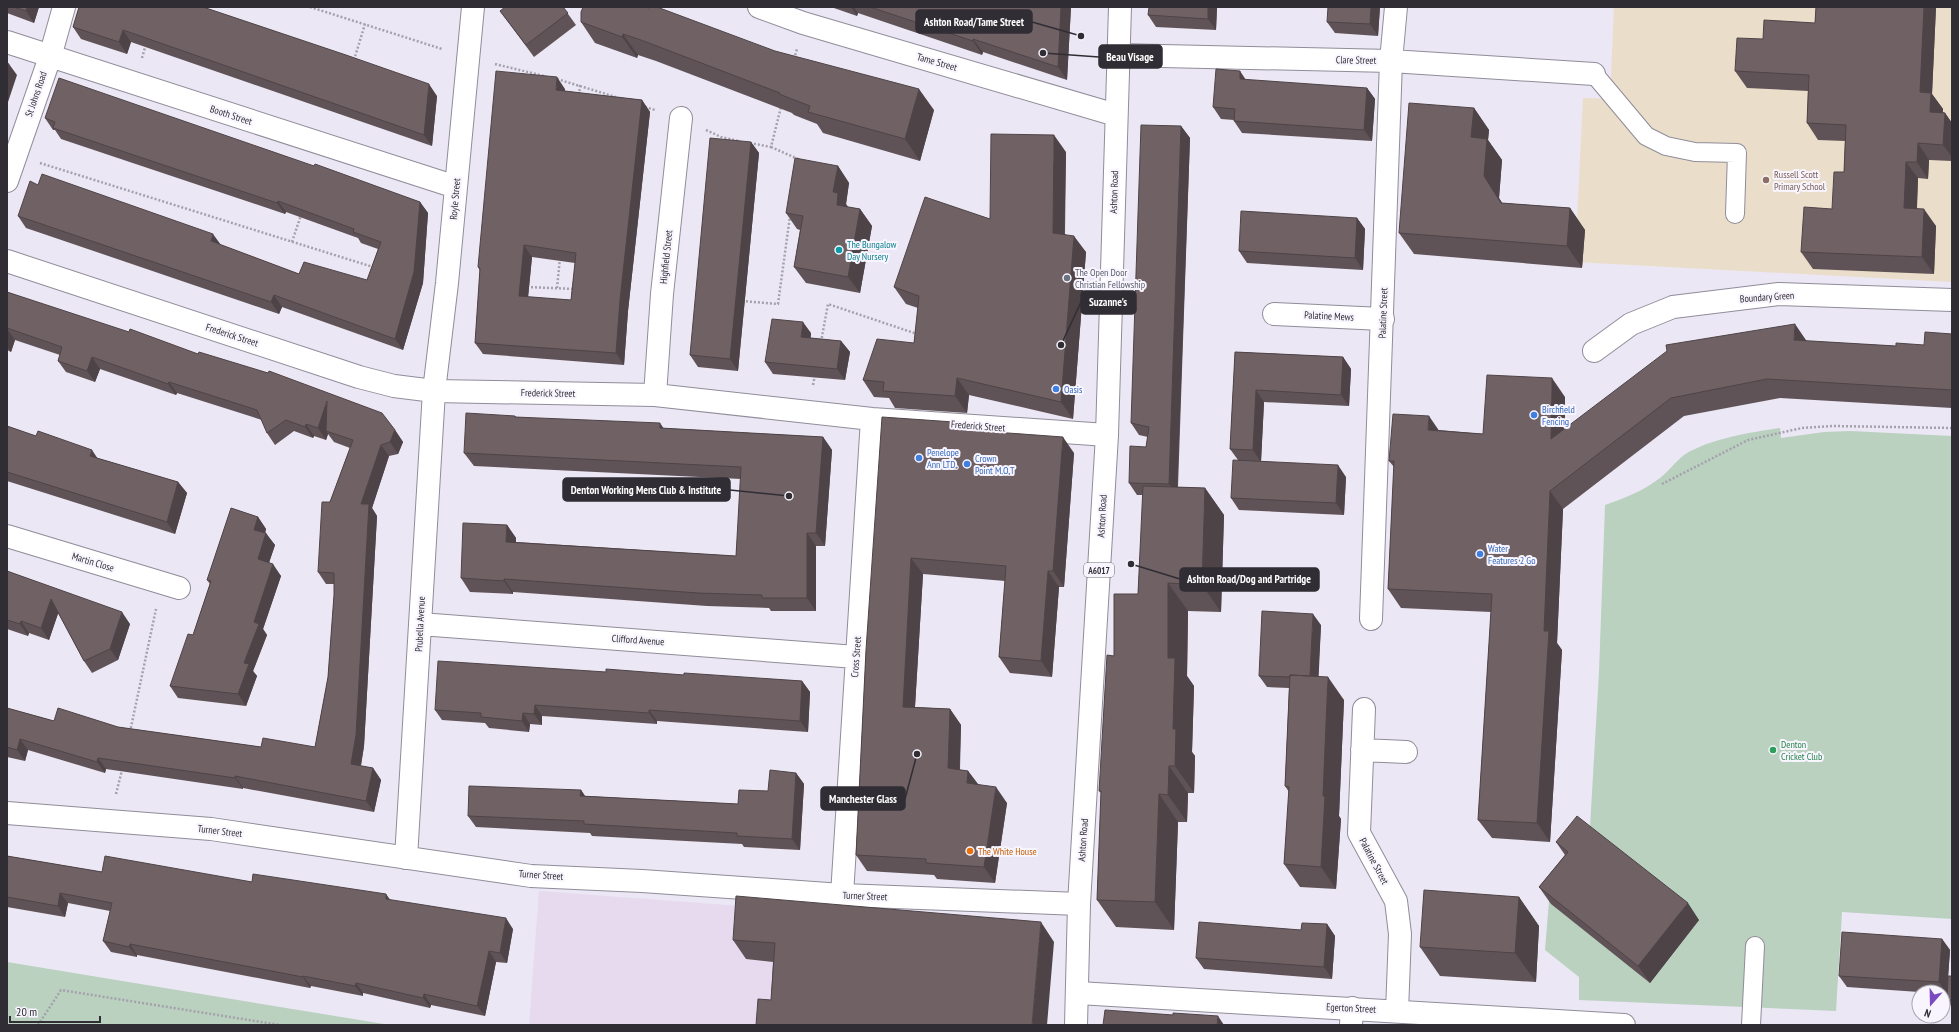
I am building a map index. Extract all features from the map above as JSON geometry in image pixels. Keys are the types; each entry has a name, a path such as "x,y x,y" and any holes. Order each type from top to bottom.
{"main road":[{"name":"St Johns Road","path":"7,181 50,57 64,7"},
{"name":"Royle Street","path":"434,390 447,283 473,7"},
{"name":"Tame Street","path":"759,7 795,13 1116,115"},
{"name":"Ashton Road","path":"1076,1025 1078,993 1079,904 1107,435 1120,7"},
{"name":"Palatine Street","path":"1371,618 1383,319 1391,61 1396,7"},
{"name":"Booth Street","path":"7,42 456,187"},
{"name":"Clare Street","path":"1118,55 1391,61 1594,74"},
{"name":"Highfield Street","path":"655,395 662,294 681,118"},
{"name":"Frederick Street","path":"7,261 359,378 394,386 434,390 655,395 872,419 1107,435"},
{"name":"Boundary Green","path":"1594,351 1631,324 1672,307 1780,294 1952,300"},
{"name":"Palatine Mews","path":"1274,314 1383,319"},
{"name":"Prubella Avenue","path":"406,858 434,390"},
{"name":"Cross Street","path":"842,896 872,419"},
{"name":"Martin Close","path":"7,536 170,586"},
{"name":"Clifford Avenue","path":"420,624 856,657"},
{"name":"Palatine Street","path":"1364,709 1359,833 1396,901 1400,934 1397,1010"},
{"path":"1362,750 1406,752"},
{"name":"Turner Street","path":"7,813 211,829 531,876 642,881 842,896 1079,904"},
{"name":"Egerton Street","path":"1078,993 1351,1017 1397,1010 1624,1025"}],"lane":[{"path":"1594,74 1646,136 1666,146 1695,152 1737,153 1734,214"},
{"path":"1751,1025 1755,946"}],"path":[{"path":"310,7 468,58"},
{"path":"351,67 365,24"},
{"path":"134,84 148,40"},
{"path":"578,100 580,85"},
{"path":"771,148 798,159 797,167"},
{"path":"15,155 374,267"},
{"path":"740,301 778,304 791,212"},
{"path":"292,242 302,213"},
{"path":"557,288 560,256"},
{"path":"521,286 580,289"},
{"path":"821,343 828,304 924,337"},
{"path":"808,412 815,374"},
{"path":"1662,484 1690,468 1748,440 1802,428 1833,426 1952,428"},
{"path":"129,736 170,586"},
{"path":"111,820 122,766"},
{"path":"38,1025 61,990 280,1025"}],"shaded area":[{"name":"Russell Scott Primary School","path":"1614,7 1952,7 1952,282 1575,262 1583,98 1610,99"},
{"path":"539,891 996,925 988,1025 529,1025"}],"green space":[{"name":"Denton Cricket Club","path":"1780,428 1781,438 1824,432 1850,431 1952,436 1952,919 1842,912 1836,1011 1579,1000 1579,977 1545,950 1551,876 1590,827 1599,672 1605,505 1627,497 1654,483 1684,455 1694,449 1730,437"},
{"path":"7,962 390,1025 7,1025"}],"building":[{"path":"14,7 27,7 26,11"},
{"path":"79,7 203,7 429,84 424,135 123,30 119,42 73,27"},
{"path":"505,7 563,7 568,13 526,45 500,11"},
{"path":"583,7 657,7 775,51 919,89 905,139 808,112 810,106 779,94 780,93 641,40 623,34 622,37 581,22 581,12"},
{"path":"870,7 1061,7 1058,67 973,39 973,41"},
{"path":"1149,7 1208,7 1208,19 1148,15"},
{"path":"1328,7 1371,7 1370,24 1327,22"},
{"path":"1816,7 1924,7 1920,92 1931,93 1930,112 1945,113 1943,145 1918,143 1917,162 1906,162 1904,208 1924,209 1922,257 1801,252 1804,207 1832,209 1834,172 1844,172 1846,125 1807,123 1809,75 1735,71 1737,38 1763,39 1764,20 1815,23"},
{"path":"1216,69 1240,71 1240,79 1367,88 1364,130 1234,121 1235,109 1213,107"},
{"path":"496,71 557,77 556,90 642,100 620,300 616,353 475,343 480,268 478,267","holes":["524,245 576,253 571,300 519,296"]},
{"path":"59,78 314,166 315,164 420,202 414,272 395,339 274,295 271,302 18,216 30,181 38,185 42,174 213,234 211,241 299,274 304,262 367,280 381,242 353,232 354,229 278,201 277,203 53,128 55,122 45,118"},
{"path":"1409,103 1474,108 1471,137 1487,139 1484,176 1501,203 1570,208 1567,246 1399,233"},
{"path":"1141,125 1181,126 1169,484 1129,483 1130,446 1146,447 1149,427 1131,423"},
{"path":"991,134 1054,135 1053,233 1074,236 1061,402 957,378 955,396 883,391 884,382 863,380 877,339 914,343 919,296 894,287 925,197 990,219"},
{"path":"710,138 751,142 730,359 690,355"},
{"name":"The Bungalow Day Nursery","path":"795,158 838,166 833,192 838,193 837,205 860,209 848,277 794,267 803,216 786,213"},
{"path":"1241,211 1357,218 1355,258 1239,251"},
{"path":"7,292 129,332 130,329 198,354 199,352 268,373 269,371 382,413 395,430 390,442 381,445 361,504 369,504 356,735 351,764 373,768 366,801 235,776 235,778 98,758 97,762 20,739 17,750 7,747 7,708 54,721 58,708 118,727 261,747 263,738 315,747 328,677 334,595 334,573 318,572 322,502 330,502 353,440 326,431 327,401 318,428 306,424 305,427 286,420 267,433 257,410 169,382 168,384 92,357 87,371 58,361 62,347 7,328"},
{"path":"772,319 803,322 801,337 841,341 837,369 765,362"},
{"path":"1795,324 1794,340 1896,346 1896,343 1924,345 1925,332 1952,334 1952,390 1767,379 1671,398 1550,491 1544,631 1549,631 1537,823 1478,820 1492,594 1388,589 1394,461 1389,461 1393,414 1429,416 1428,430 1483,434 1487,375 1552,378 1551,439 1667,351 1666,345"},
{"path":"1235,352 1343,357 1341,395 1256,390 1253,450 1230,449"},
{"path":"466,413 515,417 660,423 660,428 823,437 816,533 807,533 807,598 762,598 762,595 698,593 504,579 504,581 461,578 463,523 507,525 506,542 736,556 741,467 464,453"},
{"path":"882,417 954,422 953,429 1063,437 1053,571 1048,571 1041,661 999,657 1006,566 911,558 903,707 950,709 948,768 968,771 967,783 996,787 984,867 926,863 926,859 856,855 866,650"},
{"path":"7,426 36,436 38,431 92,450 90,456 178,482 167,522 7,472"},
{"path":"1233,460 1338,465 1336,503 1231,498"},
{"path":"1143,486 1205,488 1202,585 1168,583 1168,658 1175,658 1173,729 1176,729 1175,766 1169,766 1168,795 1159,794 1155,902 1097,900 1101,791 1099,791 1107,655 1114,656 1114,594 1138,594"},
{"path":"231,508 258,517 254,530 266,533 258,559 273,564 254,622 259,624 244,663 249,664 238,694 170,686 188,634 193,635 211,581 207,580"},
{"path":"7,571 122,612 110,649 84,661 51,599 41,628 21,621 20,624 7,620"},
{"path":"1262,611 1313,614 1310,676 1259,676"},
{"path":"438,661 606,672 606,669 684,675 684,673 802,681 800,721 649,710 649,713 535,705 534,714 523,713 522,721 481,717 481,713 435,710"},
{"path":"1290,675 1328,677 1323,796 1325,796 1321,867 1284,864 1289,787 1285,786"},
{"path":"770,770 796,773 792,839 737,836 737,833 584,824 584,821 468,816 469,786 581,790 580,796 738,804 739,790 768,791"},
{"path":"1577,816 1688,903 1638,966 1539,887 1568,852 1556,842"},
{"path":"7,856 102,872 105,856 252,882 253,874 386,894 386,899 506,918 500,953 489,951 477,1006 424,994 423,998 356,983 355,986 130,944 129,947 103,941 112,903 60,893 58,906 7,897"},
{"path":"1424,890 1519,897 1515,953 1420,947"},
{"path":"736,896 1041,922 1032,1025 756,1025 758,999 771,1000 775,943 733,940"},
{"path":"1199,922 1301,930 1302,923 1327,924 1324,967 1196,958"},
{"path":"1842,932 1942,939 1939,982 1839,976"},
{"path":"1948,976 1952,976 1952,1000 1951,984 1948,984"},
{"path":"1105,1010 1173,1015 1173,1013 1218,1016 1217,1025 1103,1025"}],"place":[{"name":"Ashton Road/Tame Street","path":"1081,36"},
{"name":"Beau Visage","path":"1043,53"},
{"name":"Russell Scott Primary School","path":"1766,180"},
{"name":"The Bungalow Day Nursery","path":"839,250"},
{"name":"The Open Door Christian Fellowship","path":"1067,278"},
{"name":"Suzanne's","path":"1061,345"},
{"name":"Oasis","path":"1056,389"},
{"name":"Birchfield Fencing","path":"1534,415"},
{"name":"Penelope Ann LTD.","path":"919,458"},
{"name":"Crown Point M.O.T","path":"967,464"},
{"name":"Denton Working Mens Club & Institute","path":"789,496"},
{"name":"Water Features 2 Go","path":"1480,554"},
{"name":"Ashton Road/Dog and Partridge","path":"1131,564"},
{"name":"Denton Cricket Club","path":"1773,750"},
{"name":"Manchester Glass","path":"917,754"},
{"name":"The White House","path":"970,851"}]}
